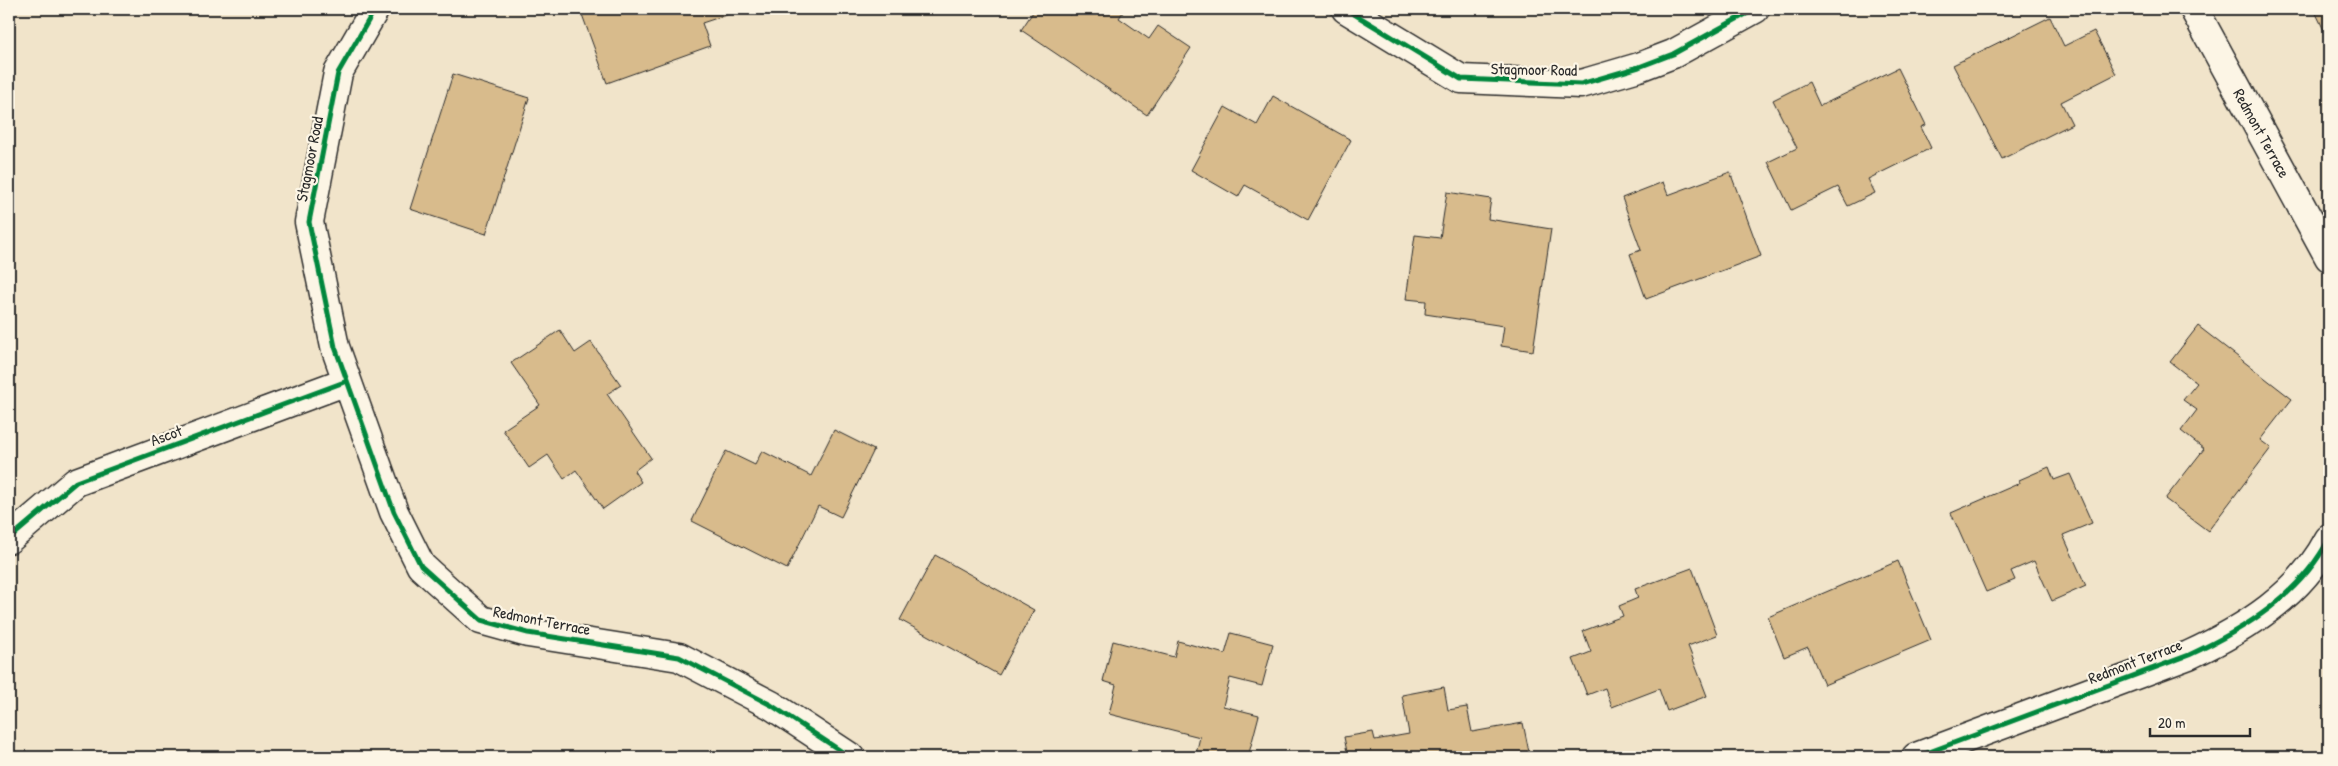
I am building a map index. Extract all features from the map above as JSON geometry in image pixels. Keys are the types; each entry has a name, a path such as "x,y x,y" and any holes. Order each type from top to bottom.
{"street":[{"name":"Stagmoor Road","path":"347,381 335,347 310,222 338,73 376,9"},
{"name":"Stagmoor Road","path":"1346,9 1461,79 1581,84 1639,67 1673,54 1754,9"},
{"name":"Redmont Terrace","path":"2194,9 2329,257"},
{"name":"Ascot","path":"9,539 76,482 347,381"},
{"name":"Redmont Terrace","path":"347,381 394,512 421,566 481,620 528,633 679,657 771,705 850,757"},
{"name":"Redmont Terrace","path":"1916,757 2189,655 2222,639 2256,619 2284,597 2304,576 2329,539"}],"building":[{"path":"580,9 744,9 702,23 710,46 607,83"},
{"path":"915,9 959,9 959,11"},
{"path":"1035,9 1060,9 1070,15 1074,9 1125,9 1119,18 1149,39 1158,26 1191,48 1147,115 1021,30"},
{"path":"2314,9 2329,9 2329,41"},
{"path":"2050,17 2064,46 2094,31 2116,74 2061,102 2072,124 2002,159 1953,65"},
{"path":"1898,68 1926,125 1921,127 1931,148 1868,179 1875,193 1848,206 1838,187 1791,210 1768,162 1797,148 1773,100 1809,82 1820,106"},
{"path":"453,74 529,98 486,234 410,209"},
{"path":"1273,96 1351,140 1308,220 1245,185 1238,197 1191,170 1225,107 1257,125"},
{"path":"1730,172 1761,256 1646,299 1630,254 1641,250 1622,198 1663,182 1668,195"},
{"path":"1447,192 1491,199 1488,219 1551,229 1533,351 1501,346 1504,326 1425,314 1426,301 1406,299 1415,235 1440,238"},
{"path":"2198,326 2292,399 2260,440 2271,448 2208,531 2165,499 2204,449 2181,431 2197,410 2183,400 2197,383 2170,362"},
{"path":"560,330 575,353 591,342 621,385 607,394 651,458 634,471 641,482 603,509 576,470 564,479 548,455 529,468 503,430 540,405 511,363"},
{"path":"834,430 874,450 841,517 818,506 787,569 692,521 726,451 755,465 762,451 811,476"},
{"path":"2049,467 2054,480 2070,474 2092,523 2063,535 2086,586 2052,601 2034,561 2011,571 2015,580 1986,592 1951,513 2020,483 2019,480"},
{"path":"935,555 1034,610 999,675 900,620"},
{"path":"1898,561 1931,640 1824,685 1808,647 1784,657 1768,617"},
{"path":"1692,568 1717,635 1688,646 1707,696 1667,711 1659,689 1612,707 1605,688 1587,695 1573,659 1591,652 1583,631 1623,616 1619,606 1638,598 1635,589"},
{"path":"1231,633 1273,644 1262,686 1230,678 1223,706 1259,715 1248,757 1207,757 1196,754 1200,737 1109,714 1116,685 1103,681 1113,641 1174,657 1178,641 1225,654"},
{"path":"1444,687 1448,710 1467,707 1472,732 1523,723 1530,757 1348,757 1344,737 1373,732 1375,740 1409,734 1402,695"}],"cycle path":[{"path":"375,9 338,73 309,222 335,347 394,512 421,566 481,620 528,633 679,657 771,705 850,757"},
{"path":"1346,9 1461,79 1581,84 1639,67 1673,54 1755,9"},
{"path":"9,539 76,482 347,381"},
{"path":"1916,757 2189,655 2210,645 2250,622 2287,593 2303,577 2329,539"}]}
